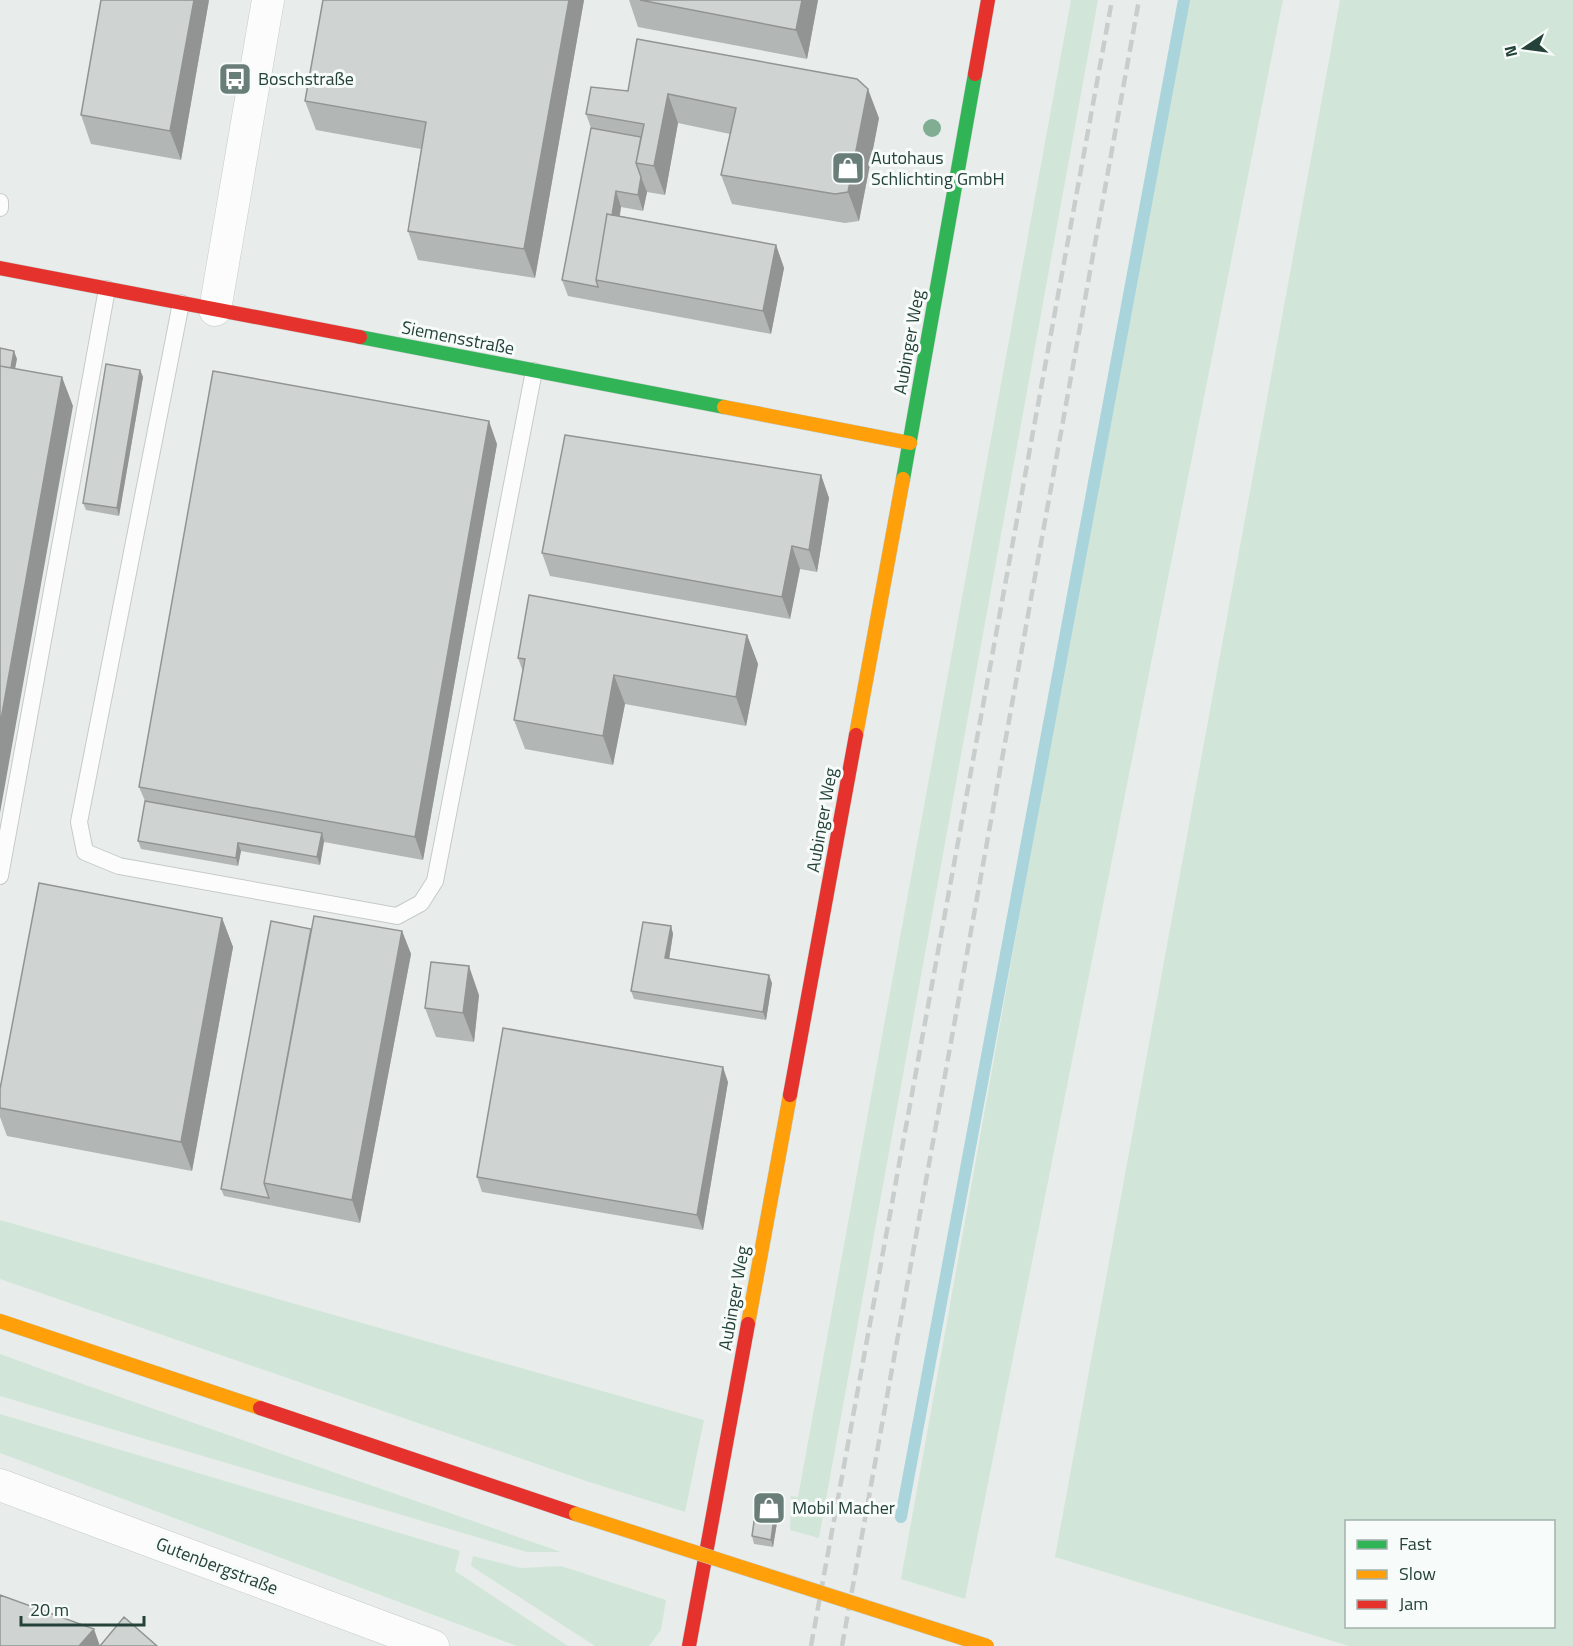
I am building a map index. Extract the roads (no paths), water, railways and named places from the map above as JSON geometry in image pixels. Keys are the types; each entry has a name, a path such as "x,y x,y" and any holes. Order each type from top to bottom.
{"street":[{"path":"215,310 268,0"},
{"name":"Aubinger Weg","path":"688,1646 910,443 988,0"},
{"name":"Siemensstraße","path":"0,268 910,443"},
{"path":"0,1320 576,1514 987,1646"},
{"name":"Gutenbergstraße","path":"0,1485 378,1637 434,1646"}],"lane":[{"path":"0,202 0,208"},
{"path":"0,876 107,289"},
{"path":"181,303 79,822 86,852 119,866 397,916 421,903 435,881 534,371"}],"waterway":[{"path":"901,1517 1184,0"}],"railway":[{"path":"811,1646 1112,0"},
{"path":"842,1646 1139,0"}],"place":[{"name":"Boschstraße","path":"235,79"},
{"name":"Autohaus Schlichting GmbH","path":"848,168"},
{"name":"Mobil Macher","path":"769,1508"}]}
